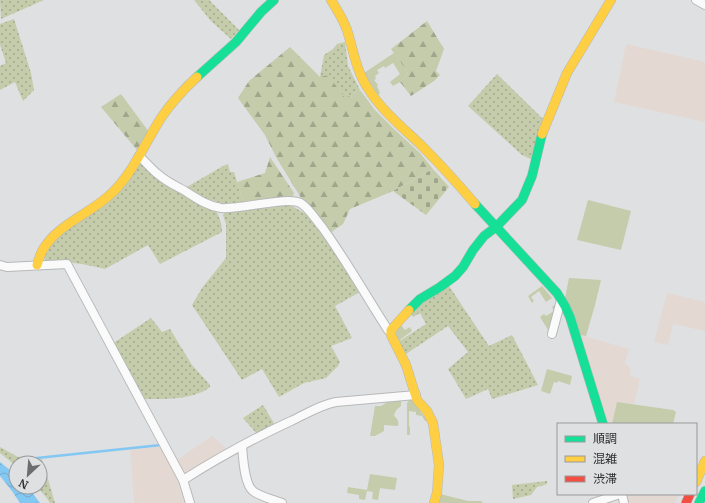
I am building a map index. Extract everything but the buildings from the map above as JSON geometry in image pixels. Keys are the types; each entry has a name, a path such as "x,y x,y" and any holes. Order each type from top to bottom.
{"main road":[{"path":"37,265 39,257 50,240 62,229 95,208 118,187 126,177 160,120 180,93 242,36 260,13 274,0"},
{"path":"331,0 346,28 366,86 375,100 421,145 557,293 570,317 576,333 603,423"},
{"path":"434,503 437,493 439,465 433,423 426,410 417,400 406,365 390,332 420,299 455,276 484,236 496,227 522,200 532,176 541,137 560,86 611,0"},
{"path":"698,482 705,461"},
{"path":"699,503 705,491"}],"street":[{"path":"696,0 705,5"},
{"path":"139,156 158,175 202,202 213,206 220,208 231,208 279,202 294,201 301,203 309,210 330,238 390,332"},
{"path":"0,265 7,267 67,264 183,480 190,503"},
{"path":"552,334 561,300"},
{"path":"183,480 242,446 325,404 416,395"},
{"path":"242,446 246,476 251,489 282,503"},
{"path":"593,503 618,495"}],"shaded area":[{"path":"626,44 705,62 705,122 614,102"},
{"path":"667,293 705,302 705,331 673,324 668,345 654,342"},
{"path":"580,335 629,349 625,363 630,368 631,376 640,379 634,404 617,402 612,423 607,423"},
{"path":"212,436 228,450 187,474 184,473 176,461"},
{"path":"160,446 175,473 184,503 134,503 130,450"},
{"path":"626,495 679,495 675,503 628,503"}],"green space":[{"path":"0,0 44,0 1,19"},
{"path":"194,0 210,0 239,30 231,39 211,21"},
{"path":"14,19 31,73 34,90 23,101 15,82 0,90 0,66 6,63 0,45 0,24"},
{"path":"427,21 444,49 436,71 440,75 434,81 411,96 400,82 408,73 391,49"},
{"path":"345,42 348,66 360,90 345,98 328,76 320,77 324,55 333,49 337,44"},
{"path":"290,47 320,77 328,75 345,98 360,90 375,110 420,153 433,169 393,191 350,209 343,224 330,233 301,198 276,157 265,135 238,98 249,81"},
{"path":"394,53 408,73 400,82 393,86 390,82 400,74 393,63 385,68 384,66 377,70 379,73 375,76 376,79 374,80 378,85 377,86 380,93 378,95 364,73"},
{"path":"497,74 544,120 533,160 522,155 468,106"},
{"path":"121,94 149,132 137,150 101,107"},
{"path":"270,157 294,193 293,196 243,202 237,182 265,173"},
{"path":"140,163 185,196 207,207 215,209 220,220 222,232 160,264 148,245 105,269 76,263 46,261 43,257 50,245"},
{"path":"228,164 230,172 234,172 243,202 228,205 207,199 187,187 223,166"},
{"path":"433,169 449,187 426,215 393,191"},
{"path":"588,200 631,211 621,250 577,240"},
{"path":"285,204 294,207 307,215 343,264 360,292 335,306 352,338 331,346 340,362 338,366 326,378 304,383 279,397 262,369 242,380 192,305 202,288 226,258 226,224 223,215 225,212"},
{"path":"569,278 601,280 586,336 580,335 565,298"},
{"path":"449,286 489,346 512,335 538,385 492,399 488,389 466,399 448,369 468,352 448,326 406,354 398,342 426,324 420,313 413,317 410,313 418,305"},
{"path":"542,286 552,298 546,302 539,291 531,297 534,301 532,303 528,296"},
{"path":"556,304 550,333 540,317 544,314 546,316 554,311 552,307"},
{"path":"151,318 162,332 170,329 192,365 210,385 210,387 200,393 186,397 172,399 144,399 112,344"},
{"path":"400,324 405,330 410,327 412,331 397,342 394,332"},
{"path":"547,369 572,376 570,385 558,381 557,383 554,382 550,394 541,391"},
{"path":"410,399 412,399 427,421 425,421 422,416 416,415 416,412 409,411 410,435 407,435 407,403"},
{"path":"389,401 401,401 401,406 396,410 394,416 398,421 398,426 384,425 384,431 375,436 370,436 375,406 381,406"},
{"path":"617,402 673,410 676,412 673,423 612,423"},
{"path":"263,405 275,425 257,434 243,418"},
{"path":"0,447 14,455 8,455 8,460 0,453"},
{"path":"370,474 397,478 395,490 380,488 378,500 372,499 373,492 367,491 365,500 359,499 359,495 347,493 348,487 367,490"},
{"path":"48,479 55,503 50,503 44,495 48,495"},
{"path":"547,481 547,484 537,487 531,495 513,499 512,485"},
{"path":"440,494 468,501 481,501 483,503 437,503"}],"water":[{"path":"0,462 8,468 8,486 0,476"},
{"path":"15,495 34,495 40,503 20,503"}],"waterway":[{"path":"48,457 161,445"}],"traffic: fast":[{"path":"197,77 236,42 261,12 274,0"},
{"path":"409,310 420,299 455,276 484,236 496,227 522,200 532,176 542,134"},
{"path":"475,204 557,293 565,306 570,317 603,423"},
{"path":"699,503 705,491"}],"traffic: slow":[{"path":"331,0 345,26 360,74 373,95 392,118 435,159 475,204"},
{"path":"542,134 567,73 611,0"},
{"path":"37,265 39,257 52,237 105,199 120,184 133,166 165,112 187,86 197,77"},
{"path":"409,310 391,330 391,335 406,365 417,400 427,411 433,423 439,465 437,493 434,503"},
{"path":"697,480 705,461"}],"traffic: jam":[{"path":"686,503 690,495"}]}
